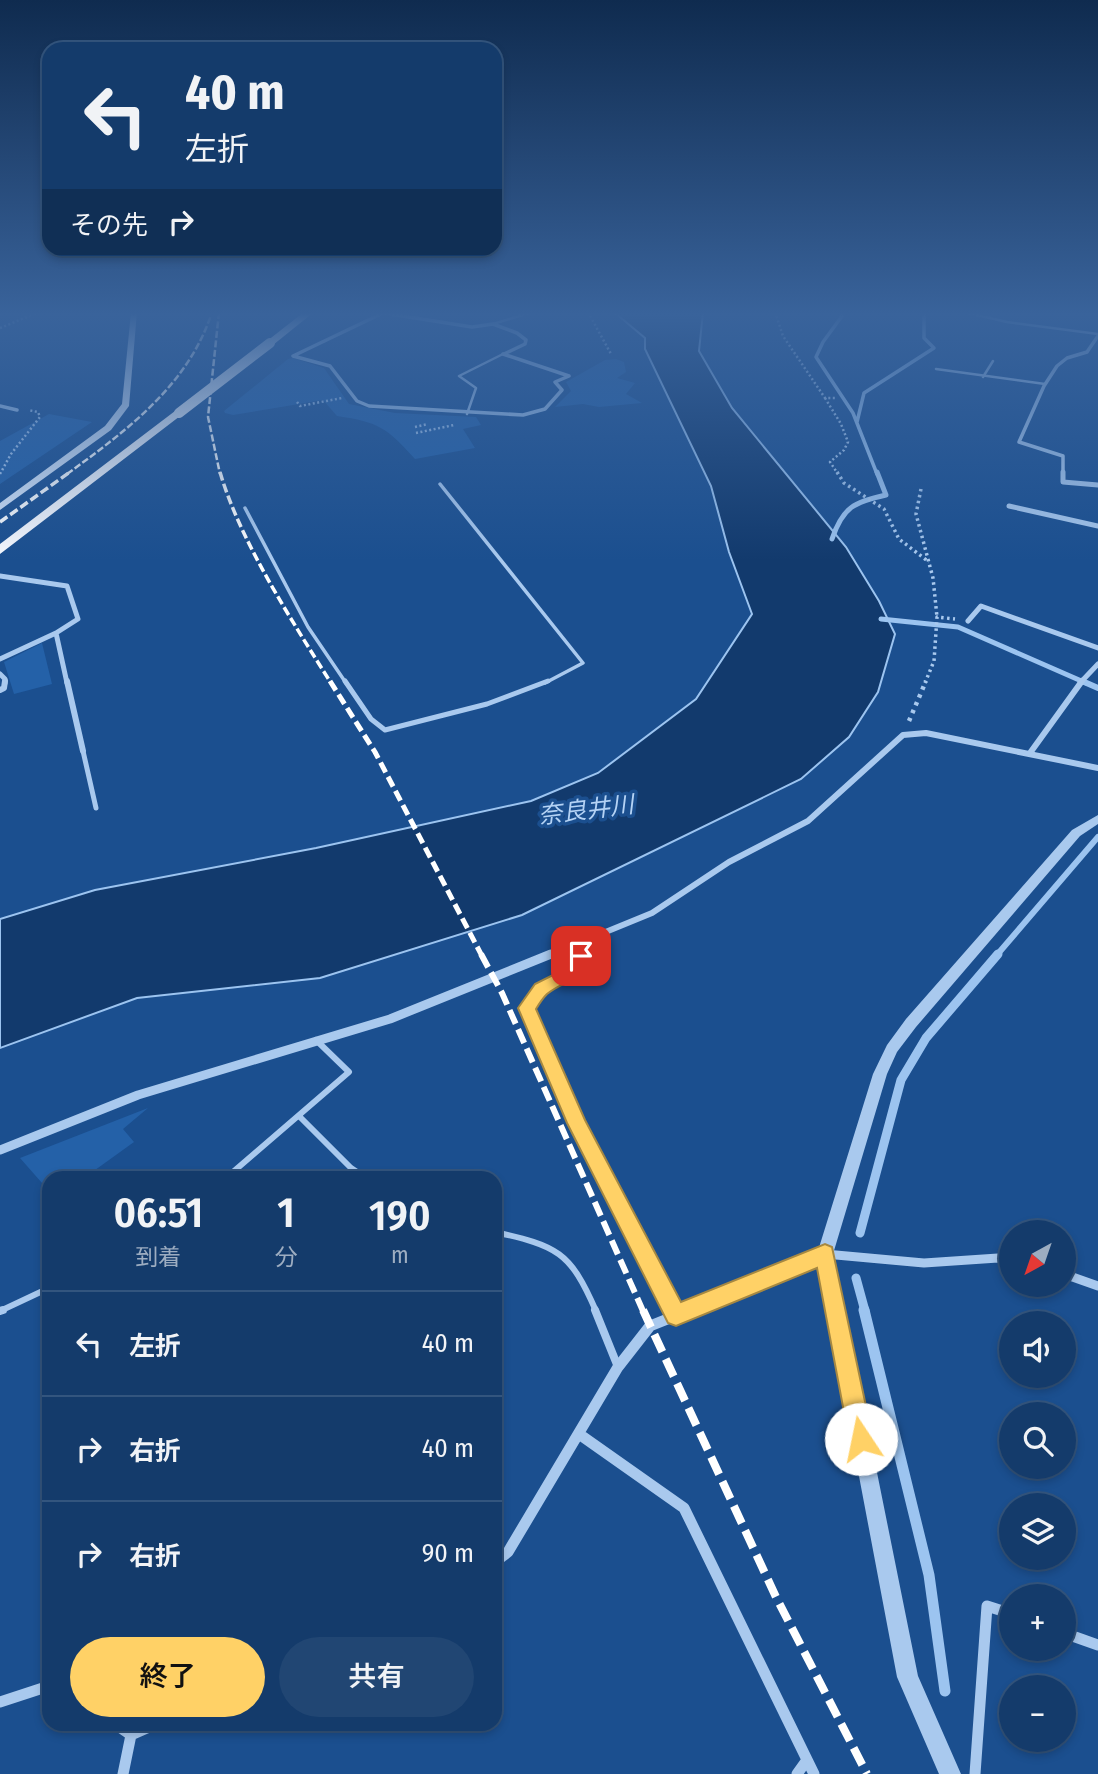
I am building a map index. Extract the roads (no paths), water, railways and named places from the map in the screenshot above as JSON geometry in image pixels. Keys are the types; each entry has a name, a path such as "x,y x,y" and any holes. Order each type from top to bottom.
{"highway":[{"path":"0,550 202,395"}],"main road":[{"path":"0,507 108,428 118,417 127,395"}],"street":[{"path":"352,395 357,401 369,406 467,414 523,415 545,409 558,395"},
{"path":"1040,395 1019,442 1063,456 1063,482 1098,485"},
{"path":"0,406 17,410"},
{"path":"1009,506 1098,526"},
{"path":"0,576 67,586 78,619 56,633 0,659"},
{"path":"968,621 981,606 1098,648"},
{"path":"56,633 83,751"},
{"path":"1030,753 1080,683 1098,664"},
{"path":"0,674 5,679 4,688 0,690"},
{"path":"0,1150 138,1095 390,1019 652,913 729,862 808,821 903,735 926,733 1098,768"},
{"path":"950,1774 908,1677 825,1254 870,1102 892,1049 911,1023 1076,833 1098,819"},
{"path":"573,944 581,956 579,964 565,979 541,989 527,1008 577,1123 676,1315"},
{"path":"502,1557 508,1552 618,1367 650,1325 825,1254 924,1263 999,1258"},
{"path":"1076,1278 1098,1286"},
{"path":"579,1434 684,1508 814,1774"},
{"path":"975,1774 987,1606 999,1610"},
{"path":"1076,1637 1098,1645"},
{"path":"0,1703 42,1688"},
{"path":"125,1731 131,1735"},
{"path":"131,1735 140,1731"},
{"path":"123,1774 131,1735"},
{"path":"797,1774 807,1760"}],"lane":[{"path":"467,414 474,395"},
{"path":"245,508 308,627 371,719 385,730 496,702 553,682 583,663 440,484"},
{"path":"83,751 96,808"},
{"path":"234,1171 349,1072 316,1040"},
{"path":"299,1116 356,1171"},
{"path":"502,1234 538,1242 559,1251 576,1268 618,1367"},
{"path":"0,1311 42,1291"}],"water":[{"name":"奈良井川","path":"667,395 724,395 732,408 846,547 879,601 895,634 878,692 849,737 801,779 522,915 320,978 137,998 0,1048 0,919 95,890 316,848 531,801 598,773 696,699 752,614 729,552 711,486"}],"waterway":[{"path":"841,395 853,413 877,474"},
{"path":"857,422 864,395"},
{"path":"832,539 845,513 851,508 866,500 886,495 877,472"},
{"path":"881,619 958,627 1086,683"},
{"path":"1082,681 1098,688"},
{"path":"996,956 1098,837"},
{"path":"860,1233 901,1080 926,1038 998,954"},
{"path":"856,1278 865,1311"},
{"path":"864,1310 929,1575 945,1691"}],"railway":[{"path":"67,474 132,424 161,395"},
{"path":"210,395 208,417 220,474"},
{"path":"0,522 70,472"},
{"path":"220,472 254,553 331,683"},
{"path":"330,681 375,752 482,956"},
{"path":"481,954 502,993 643,1311"},
{"path":"643,1310 776,1597 867,1774"}]}
